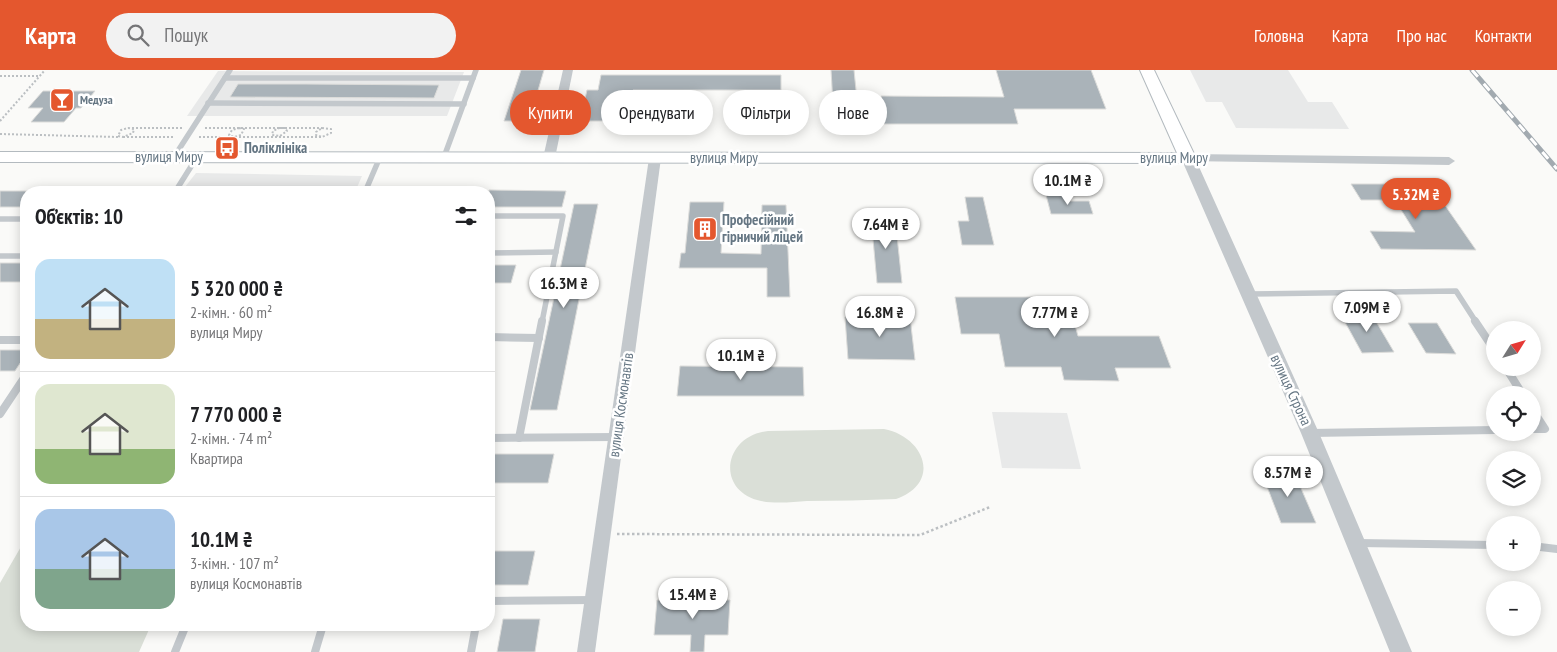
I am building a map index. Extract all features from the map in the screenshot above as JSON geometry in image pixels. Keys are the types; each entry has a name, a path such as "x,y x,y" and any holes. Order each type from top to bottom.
{"main road":[{"path":"1147,70 1188,158"},
{"name":"вулиця Миру","path":"0,156 1188,158"}],"street":[{"path":"549,158 568,70"},
{"name":"вулиця Космонавтів","path":"586,652 655,158"},
{"name":"вулиця Миру","path":"1188,158 1449,161"},
{"name":"вулиця Строна","path":"1188,158 1310,433 1401,652"}],"lane":[{"path":"174,157 230,70"},
{"path":"444,157 476,70"},
{"path":"225,78 473,78"},
{"path":"208,103 464,104"},
{"path":"179,186 197,157"},
{"path":"368,186 380,157"},
{"path":"495,216 563,216 518,438"},
{"path":"0,219 20,220"},
{"path":"495,252 556,252"},
{"path":"0,256 20,256"},
{"path":"1247,294 1456,291 1486,337"},
{"path":"495,337 539,338"},
{"path":"0,340 20,340"},
{"path":"0,414 20,384"},
{"path":"1310,433 1486,430"},
{"path":"495,438 616,437"},
{"path":"1356,543 1486,545"},
{"path":"1541,547 1557,549"},
{"path":"495,601 594,600"},
{"path":"175,652 184,631"},
{"path":"315,652 321,631"},
{"path":"470,652 475,631"}],"path":[{"path":"0,121 45,70"},
{"path":"0,76 39,76"},
{"path":"122,137 133,133 134,129 128,128"},
{"path":"0,134 122,137 322,137 328,135 331,131 325,128 128,128 119,132 118,136 122,137"},
{"path":"239,128 244,129 243,133 234,137 229,135 230,132 239,128"},
{"path":"282,128 287,129 286,133 277,137 272,135 273,131 282,128"},
{"path":"322,137 316,134 319,130 325,128"},
{"path":"603,534 920,535 990,507"}],"shaded area":[{"path":"1190,70 1288,70 1308,102 1332,102 1349,129 1236,128 1222,102 1206,102"},
{"path":"218,71 464,72 447,116 187,116"},
{"path":"196,173 362,176 358,186 186,186"},
{"path":"992,412 1067,413 1081,469 1002,468"},
{"path":"884,429 910,441 918,450 923,461 923,472 919,482 910,492 896,499 767,502 746,495 736,487 731,476 730,464 734,453 741,443 753,435 768,431"},
{"path":"20,548 20,631 148,631 139,652 0,652 0,583"}],"building":[{"path":"521,70 544,70 538,90 514,90"},
{"path":"831,70 854,70 856,90 832,90"},
{"path":"996,70 1091,70 1106,109 1014,109 1018,124 887,124 887,96 1004,97"},
{"path":"601,75 781,75 781,90 601,90 601,121 591,121 591,90 598,90"},
{"path":"238,84 439,85 434,98 230,97"},
{"name":"Медуза","path":"43,91 95,91 81,108 76,108 64,122 31,122 43,108 28,108"},
{"path":"510,103 510,121 504,121"},
{"path":"1351,184 1415,184 1429,204 1444,204 1476,250 1381,249 1370,231 1415,232 1395,200 1361,200"},
{"path":"495,190 566,191 562,207 495,207"},
{"path":"0,191 20,191 20,207 0,207"},
{"path":"1046,195 1066,195 1068,201 1089,201 1093,214 1051,214"},
{"path":"965,197 983,197 994,245 962,245 958,221 969,221"},
{"name":"Професійний гірничий ліцей","path":"690,202 724,202 721,253 761,254 762,205 786,205 790,297 767,297 767,268 679,268 681,253 685,253"},
{"path":"574,204 598,204 557,410 530,410"},
{"path":"871,217 895,217 902,283 877,283"},
{"path":"0,263 20,263 20,282 0,282"},
{"path":"495,265 516,265 511,283 495,283"},
{"path":"955,297 1067,297 1078,336 1159,336 1171,368 1115,368 1119,381 1064,380 1061,367 1005,367 999,334 961,334"},
{"path":"1340,313 1371,313 1394,352 1362,353"},
{"path":"845,317 910,317 915,360 848,359"},
{"path":"1408,323 1437,323 1456,354 1426,353"},
{"path":"0,350 20,350 20,363 15,371 0,371"},
{"path":"680,366 803,367 804,396 677,396"},
{"path":"495,454 554,454 548,483 495,483"},
{"path":"1261,471 1294,472 1316,523 1281,523"},
{"path":"495,551 535,551 528,585 495,585"},
{"path":"657,600 730,600 728,635 705,635 704,652 690,652 691,635 654,635"},
{"path":"503,619 540,619 535,652 497,652"}],"railway":[{"path":"1472,70 1557,169"}],"place":[{"name":"Медуза","path":"62,100"},
{"name":"Поліклініка","path":"227,148"},
{"name":"Професійний гірничий ліцей","path":"705,229"}]}
